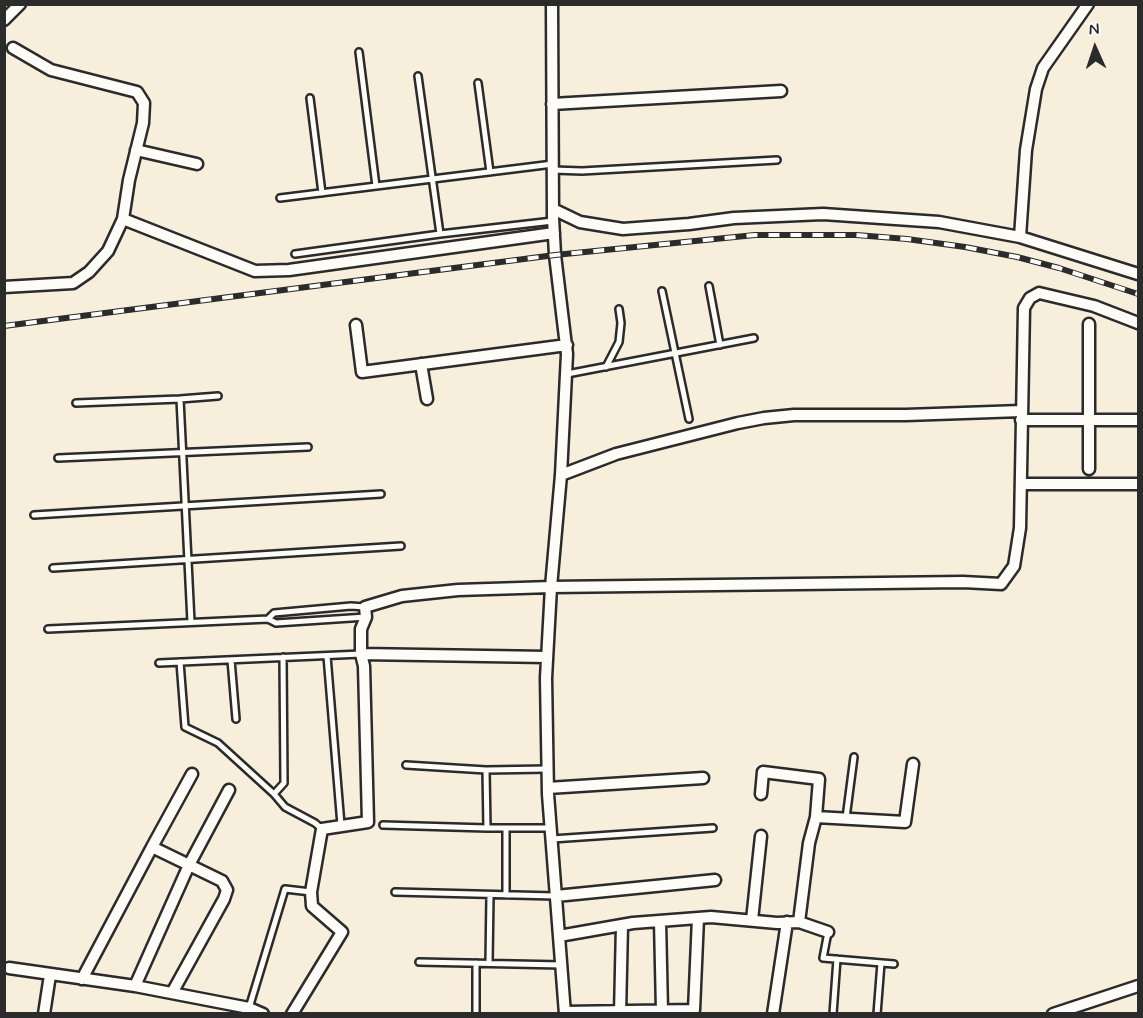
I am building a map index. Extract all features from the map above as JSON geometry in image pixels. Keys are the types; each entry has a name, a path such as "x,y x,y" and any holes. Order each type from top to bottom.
{"street":[{"path":"4,20 20,4"},
{"path":"552,4 553,227 567,345 567,374 547,657 548,788 566,1013 694,1012 698,918"},
{"path":"1020,237 1026,150 1036,89 1043,68 1088,4"},
{"path":"4,287 73,283 89,272 108,250 123,219 129,180 143,123 144,103 137,92 51,70 13,48"},
{"path":"552,104 781,92"},
{"path":"136,150 197,164"},
{"path":"553,209 580,222 622,229 734,218 823,214 939,222 1020,237 1138,274"},
{"path":"123,219 255,271 289,270 553,227"},
{"path":"292,1014 342,932 312,906 311,892 322,829 368,822 364,666 361,654 361,629 365,612 402,596 458,590 963,582 1001,584 1014,566 1020,528 1024,308 1030,298 1039,294 1094,306 1138,323"},
{"path":"1089,324 1089,469"},
{"path":"356,325 362,372 567,345"},
{"path":"422,364 427,399"},
{"path":"561,475 616,454 738,423 794,415 1021,415 1089,420 1138,420"},
{"path":"1021,484 1138,484"},
{"path":"361,654 547,657"},
{"path":"816,817 906,822 913,764"},
{"path":"761,794 763,772 819,779 816,817 809,843 799,922"},
{"path":"82,979 192,774"},
{"path":"548,788 703,778"},
{"path":"135,986 189,865 230,790"},
{"path":"752,920 761,836"},
{"path":"152,847 222,881 227,890 172,993"},
{"path":"556,896 715,880"},
{"path":"559,936 622,925 711,917 799,922 828,932"},
{"path":"660,921 662,1011"},
{"path":"773,1014 787,922"},
{"path":"620,1012 622,925"},
{"path":"9,968 135,986 249,1008 263,1014"},
{"path":"44,1014 50,975"},
{"path":"1053,1014 1138,986"}],"lane":[{"path":"359,52 376,186"},
{"path":"418,76 440,234"},
{"path":"478,83 490,172"},
{"path":"310,98 322,193"},
{"path":"280,198 490,172 553,167 582,171 777,160"},
{"path":"295,254 440,234 553,227"},
{"path":"709,286 720,345"},
{"path":"662,291 689,419"},
{"path":"606,367 619,342 621,323 619,309"},
{"path":"567,374 754,338"},
{"path":"76,403 218,396"},
{"path":"180,399 191,622"},
{"path":"58,458 308,447"},
{"path":"34,515 381,494"},
{"path":"53,568 401,546"},
{"path":"268,619 274,613 351,606 365,612"},
{"path":"48,629 268,619 276,623 365,612"},
{"path":"159,663 361,654"},
{"path":"327,656 341,827"},
{"path":"274,794 284,783 283,657"},
{"path":"231,660 236,718"},
{"path":"180,662 185,727 218,743 274,794 285,807 322,829"},
{"path":"846,818 854,757"},
{"path":"406,765 486,770 548,769"},
{"path":"486,770 487,828"},
{"path":"383,825 551,828"},
{"path":"506,828 506,895"},
{"path":"552,840 713,828"},
{"path":"249,1008 285,889 311,892"},
{"path":"395,892 556,896"},
{"path":"489,963 490,895"},
{"path":"828,932 823,958 894,964"},
{"path":"833,1014 837,959"},
{"path":"419,962 562,965"},
{"path":"477,963 477,1014"},
{"path":"877,1014 881,963"}],"railway":[{"path":"4,326 555,255 755,235 856,235 965,247 1059,268 1138,294"}]}
